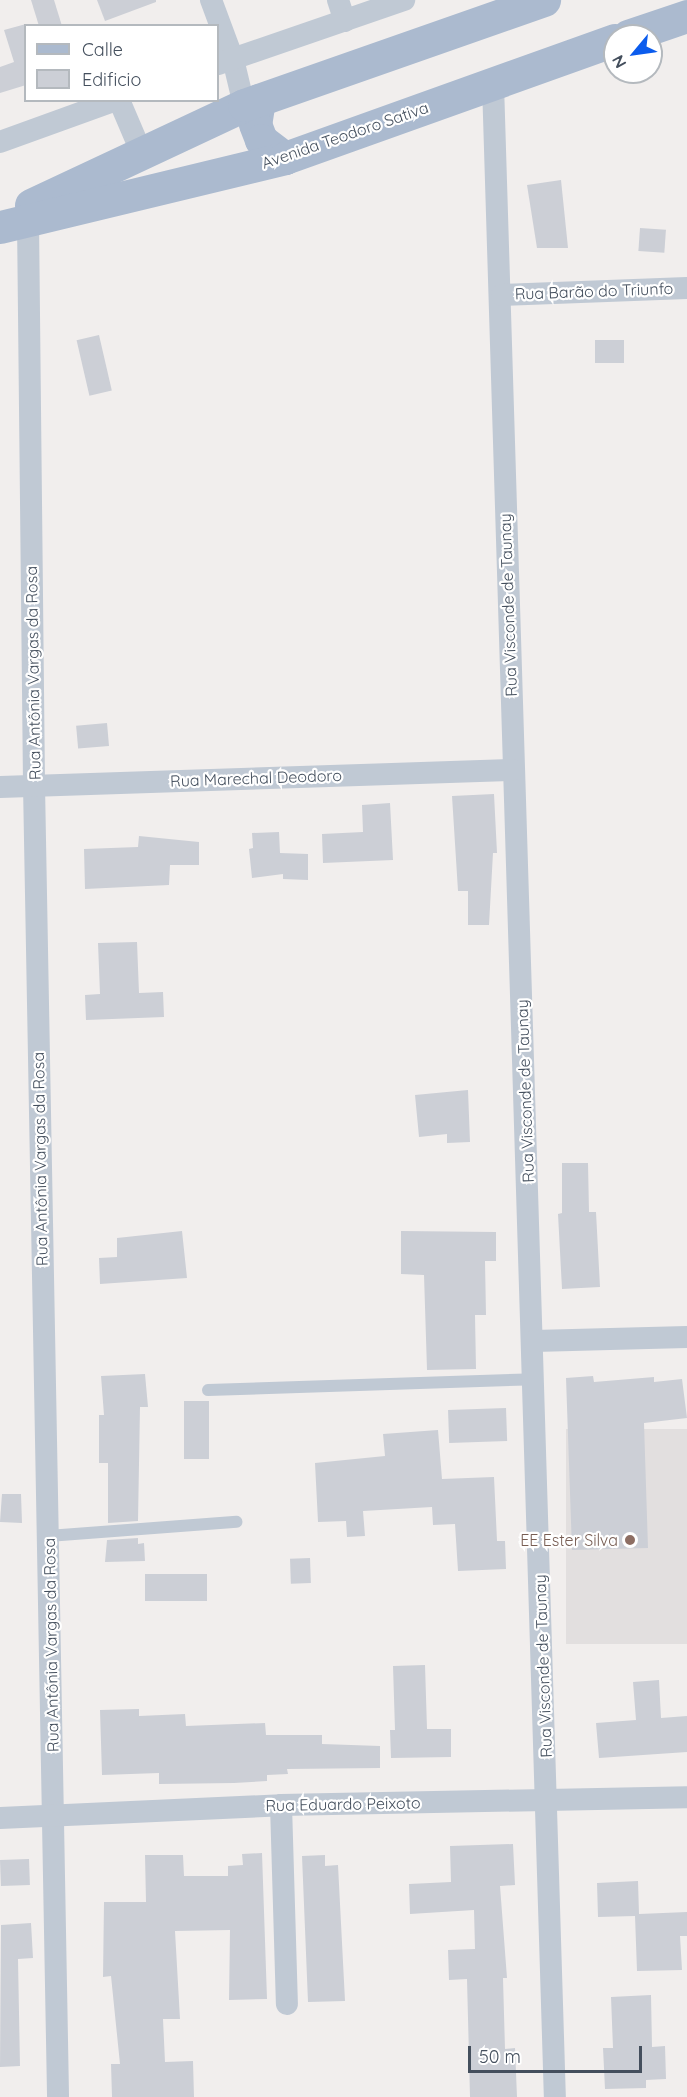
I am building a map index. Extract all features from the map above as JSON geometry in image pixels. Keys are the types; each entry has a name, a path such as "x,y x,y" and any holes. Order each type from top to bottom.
{"main road":[{"path":"9,222 142,154 252,102 544,0"},
{"path":"663,24 687,16"},
{"name":"Avenida Teodoro Sativa","path":"9,222 285,158 603,44"},
{"path":"252,102 255,124 261,140 285,158"}],"street":[{"path":"211,0 217,24"},
{"path":"225,61 342,10 404,0"},
{"path":"219,35 225,61 252,102"},
{"name":"Rua Visconde de Taunay","path":"493,84 502,295 512,770 534,1341 555,2097"},
{"path":"0,142 111,102"},
{"path":"118,102 142,154"},
{"name":"Rua Antônia Vargas da Rosa","path":"9,222 34,784 55,1816 58,2097"},
{"name":"Rua Barão do Triunfo","path":"502,295 687,288"},
{"name":"Rua Marechal Deodoro","path":"0,787 34,784 512,770"},
{"path":"534,1341 687,1337"},
{"name":"Rua Eduardo Peixoto","path":"0,1818 281,1805 687,1797"},
{"path":"281,1805 287,2004"}],"lane":[{"path":"208,1390 535,1379"},
{"path":"48,1536 236,1522"}],"shaded area":[{"name":"EE Ester Silva","path":"566,1429 687,1429 687,1644 566,1644"}],"building":[{"path":"31,0 54,0 61,24 38,24"},
{"path":"97,0 156,0 156,2 105,21"},
{"path":"24,25 24,86 0,93 0,67 14,62 4,30"},
{"path":"561,180 568,248 537,248 527,185"},
{"path":"640,228 666,230 664,253 638,251"},
{"path":"99,335 112,391 89,396 77,340"},
{"path":"595,340 624,340 624,363 595,363"},
{"path":"107,723 109,746 78,749 76,726"},
{"path":"494,794 497,853 493,853 489,925 468,925 468,891 458,891 452,796"},
{"path":"390,803 393,860 323,863 322,834 363,832 362,805"},
{"path":"279,832 280,853 308,854 308,880 283,879 283,874 252,878 249,849 253,848 252,833"},
{"path":"139,836 199,842 199,865 170,865 169,885 85,889 84,849 138,847"},
{"path":"137,942 139,993 163,992 164,1017 86,1020 85,995 100,994 98,943"},
{"path":"468,1090 470,1142 447,1143 447,1134 419,1137 415,1095"},
{"path":"562,1163 588,1163 589,1212 596,1212 600,1287 562,1289 558,1214 562,1213"},
{"path":"182,1231 187,1278 100,1284 99,1258 117,1257 117,1238"},
{"path":"401,1231 496,1232 496,1261 485,1261 486,1315 475,1315 476,1369 427,1370 424,1275 401,1274"},
{"path":"145,1374 148,1407 140,1407 138,1521 108,1523 108,1463 99,1463 99,1415 104,1415 101,1376"},
{"path":"593,1376 594,1382 654,1377 654,1382 682,1379 687,1418 644,1423 648,1548 572,1550 566,1378"},
{"path":"184,1401 209,1401 209,1459 184,1459"},
{"path":"506,1408 507,1441 449,1443 448,1410"},
{"path":"438,1430 442,1479 494,1477 497,1541 505,1541 506,1569 458,1571 455,1524 433,1525 432,1507 363,1511 365,1536 347,1537 346,1521 318,1522 315,1463 385,1456 383,1434"},
{"path":"2,1494 21,1494 22,1523 0,1522"},
{"path":"138,1538 138,1544 144,1543 145,1561 105,1562 107,1540"},
{"path":"310,1558 311,1583 291,1584 290,1559"},
{"path":"145,1574 207,1574 207,1601 145,1601"},
{"path":"425,1665 427,1729 451,1729 451,1757 391,1758 390,1730 395,1730 393,1666"},
{"path":"659,1680 661,1718 687,1716 687,1752 599,1758 596,1723 636,1720 633,1682"},
{"path":"139,1709 139,1716 185,1714 186,1726 265,1723 266,1735 322,1735 322,1744 380,1746 380,1768 287,1769 288,1774 267,1775 267,1781 234,1783 159,1784 159,1773 102,1775 100,1710"},
{"path":"513,1844 515,1885 500,1886 507,1978 503,1978 505,2049 515,2048 517,2097 470,2097 467,1979 449,1980 448,1950 475,1949 474,1910 410,1914 409,1884 451,1882 450,1846"},
{"path":"262,1853 267,1999 229,2000 230,1930 175,1931 180,2019 163,2019 165,2062 193,2061 194,2097 112,2097 111,2064 120,2064 111,1976 103,1977 104,1902 146,1902 145,1855 183,1855 184,1876 228,1876 228,1866 243,1865 242,1854"},
{"path":"325,1855 325,1866 338,1865 345,2001 308,2002 302,1856"},
{"path":"29,1859 30,1885 1,1886 0,1860"},
{"path":"638,1881 639,1914 687,1912 687,1936 680,1936 682,1970 637,1971 635,1916 598,1917 597,1883"},
{"path":"31,1923 33,1958 18,1959 20,2066 0,2067 1,1925"},
{"path":"651,1995 652,2047 665,2046 666,2079 646,2080 646,2088 605,2089 603,2048 613,2048 611,1997"}],"place":[{"name":"EE Ester Silva","path":"630,1540"}]}
